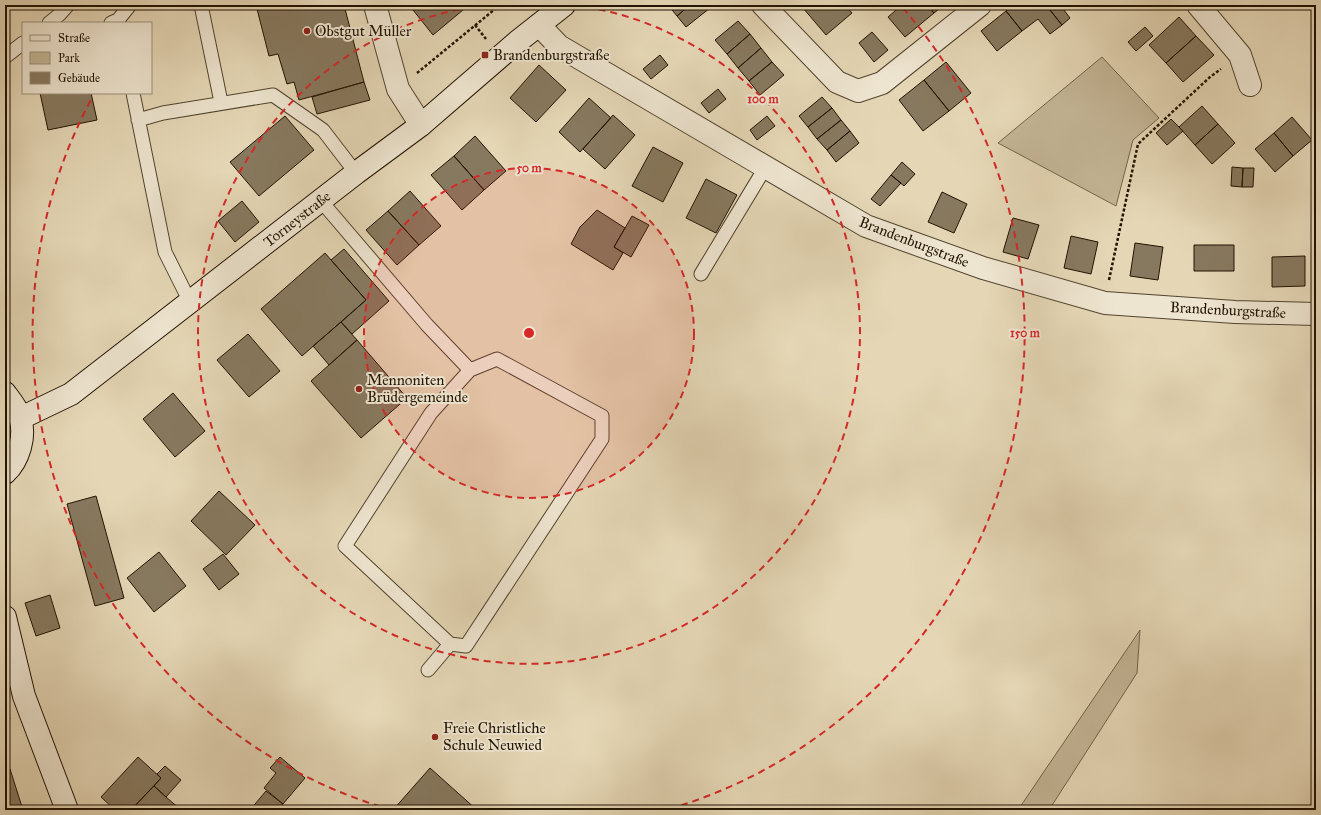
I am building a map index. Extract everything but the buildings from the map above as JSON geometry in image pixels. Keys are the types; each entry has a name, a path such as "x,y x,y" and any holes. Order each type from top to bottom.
{"street":[{"path":"376,5 398,89 421,125"},
{"name":"Torneystraße","path":"21,418 71,394 356,173 421,125 517,42 564,5"},
{"path":"763,5 837,82 858,91 882,83 980,5"},
{"path":"1198,5 1240,55 1250,85"},
{"name":"Brandenburgstraße","path":"539,25 559,46 866,226 983,268 1106,303 1235,312 1316,314"},
{"path":"5,393 13,402 21,418 22,436 18,453 10,468 5,473"},
{"path":"5,617 24,696 67,810"}],"lane":[{"path":"50,22 68,5"},
{"path":"116,22 130,5"},
{"path":"201,5 221,102"},
{"path":"5,58 22,44"},
{"path":"133,94 165,252 190,302"},
{"path":"138,120 163,112 273,95 323,130 356,173"},
{"path":"701,274 765,168"},
{"path":"320,201 427,325 470,370"},
{"path":"497,359 602,416 602,439 466,646 450,644 344,546 431,413 470,370 497,359"},
{"path":"428,670 450,644"}],"path":[{"path":"398,89 500,5"},
{"path":"1106,303 1107,287 1138,144 1210,77 1240,55"}],"green space":[{"path":"1102,57 1159,118 1133,140 1116,206 998,143"},
{"path":"1140,630 1137,673 1049,810 1018,810"}],"place":[{"name":"Obstgut Müller","path":"307,31"},
{"name":"Brandenburgstraße","path":"485,55"},
{"name":"Mennoniten Brüdergemeinde","path":"359,389"},
{"name":"Freie Christliche Schule Neuwied","path":"435,737"}]}
